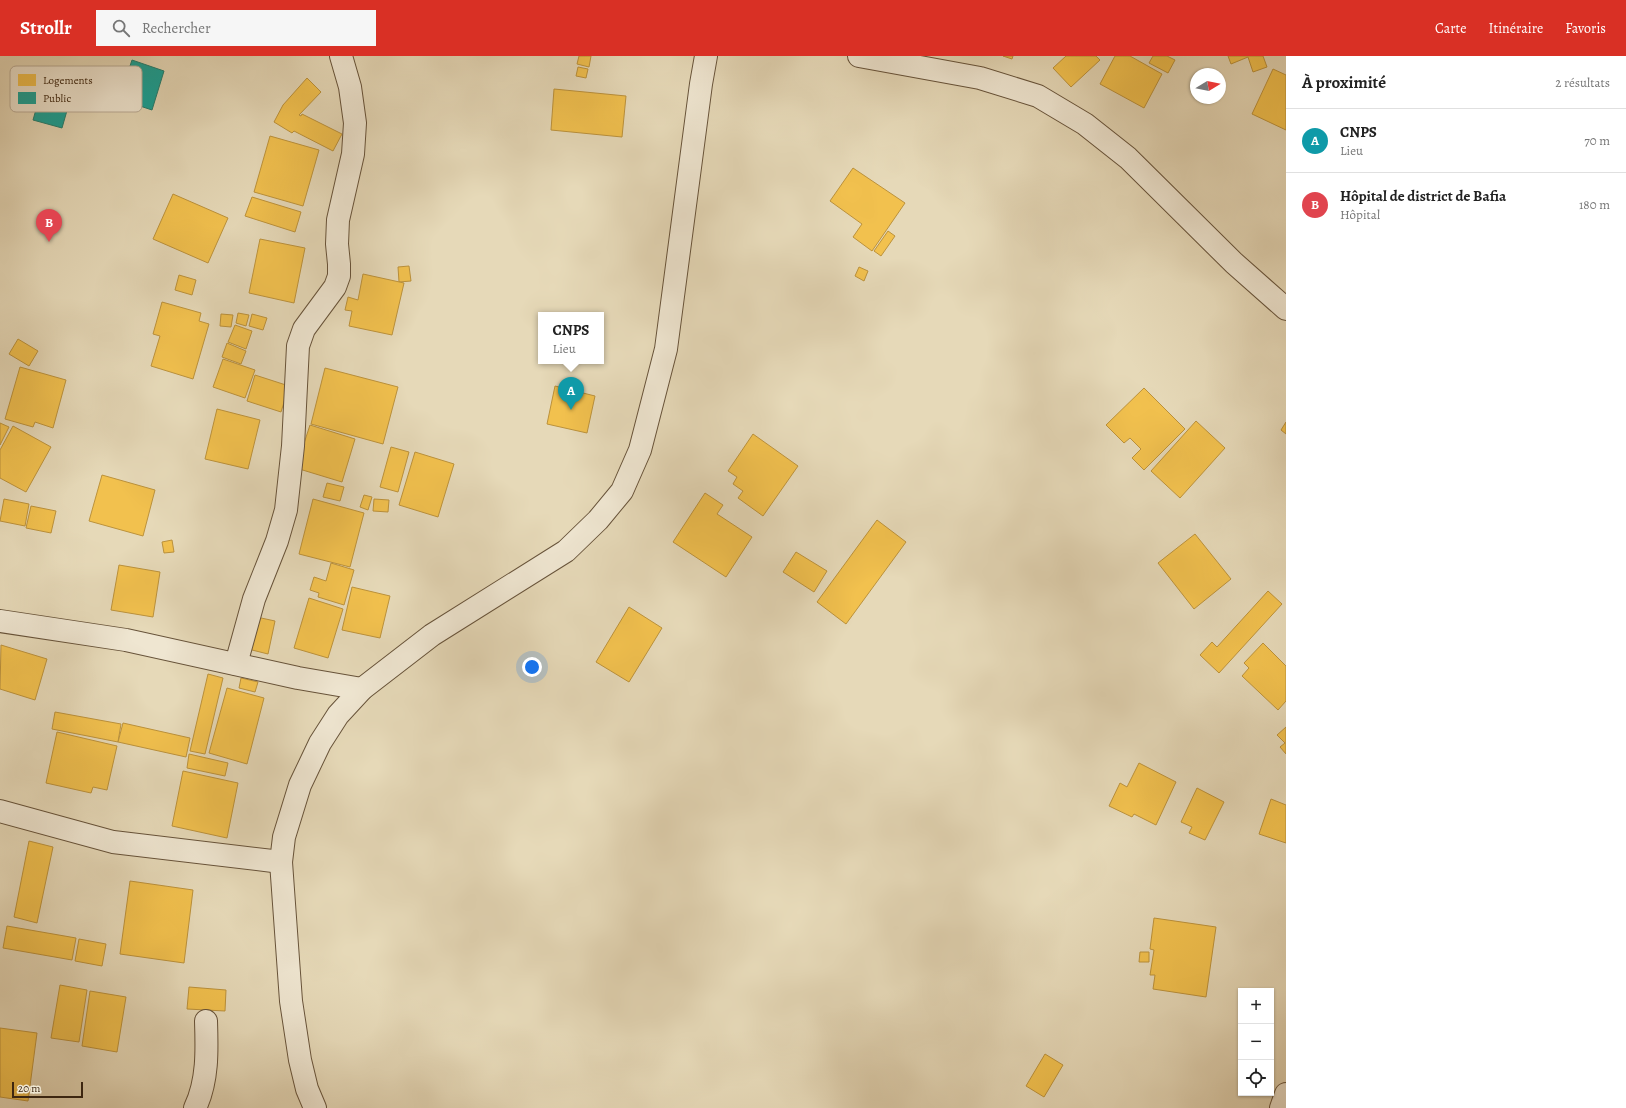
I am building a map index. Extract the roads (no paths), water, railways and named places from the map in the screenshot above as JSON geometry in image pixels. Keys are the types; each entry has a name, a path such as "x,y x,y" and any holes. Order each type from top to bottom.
{"street":[{"path":"236,664 254,599 277,541 286,510 290,482 298,346 300,337 304,329 335,287 339,276 337,244 338,220 353,154 355,123 350,87 341,56"},
{"path":"315,1108 307,1089 300,1060 292,1009 281,862 284,837 300,785 320,743 338,715 362,689 432,635 566,551 598,520 622,491 640,450 666,349 706,56"},
{"path":"859,56 980,78 1038,96 1085,124 1128,158 1234,263 1286,309"},
{"path":"0,621 126,640 298,678 362,689"},
{"path":"0,811 113,842 281,862"},
{"path":"195,1108 200,1099 207,1060 206,1021"},
{"path":"1281,1108 1286,1094"}],"place":[{"name":"Hôpital de district de Bafia","path":"49,242"},
{"name":"CNPS","path":"571,410"}]}
